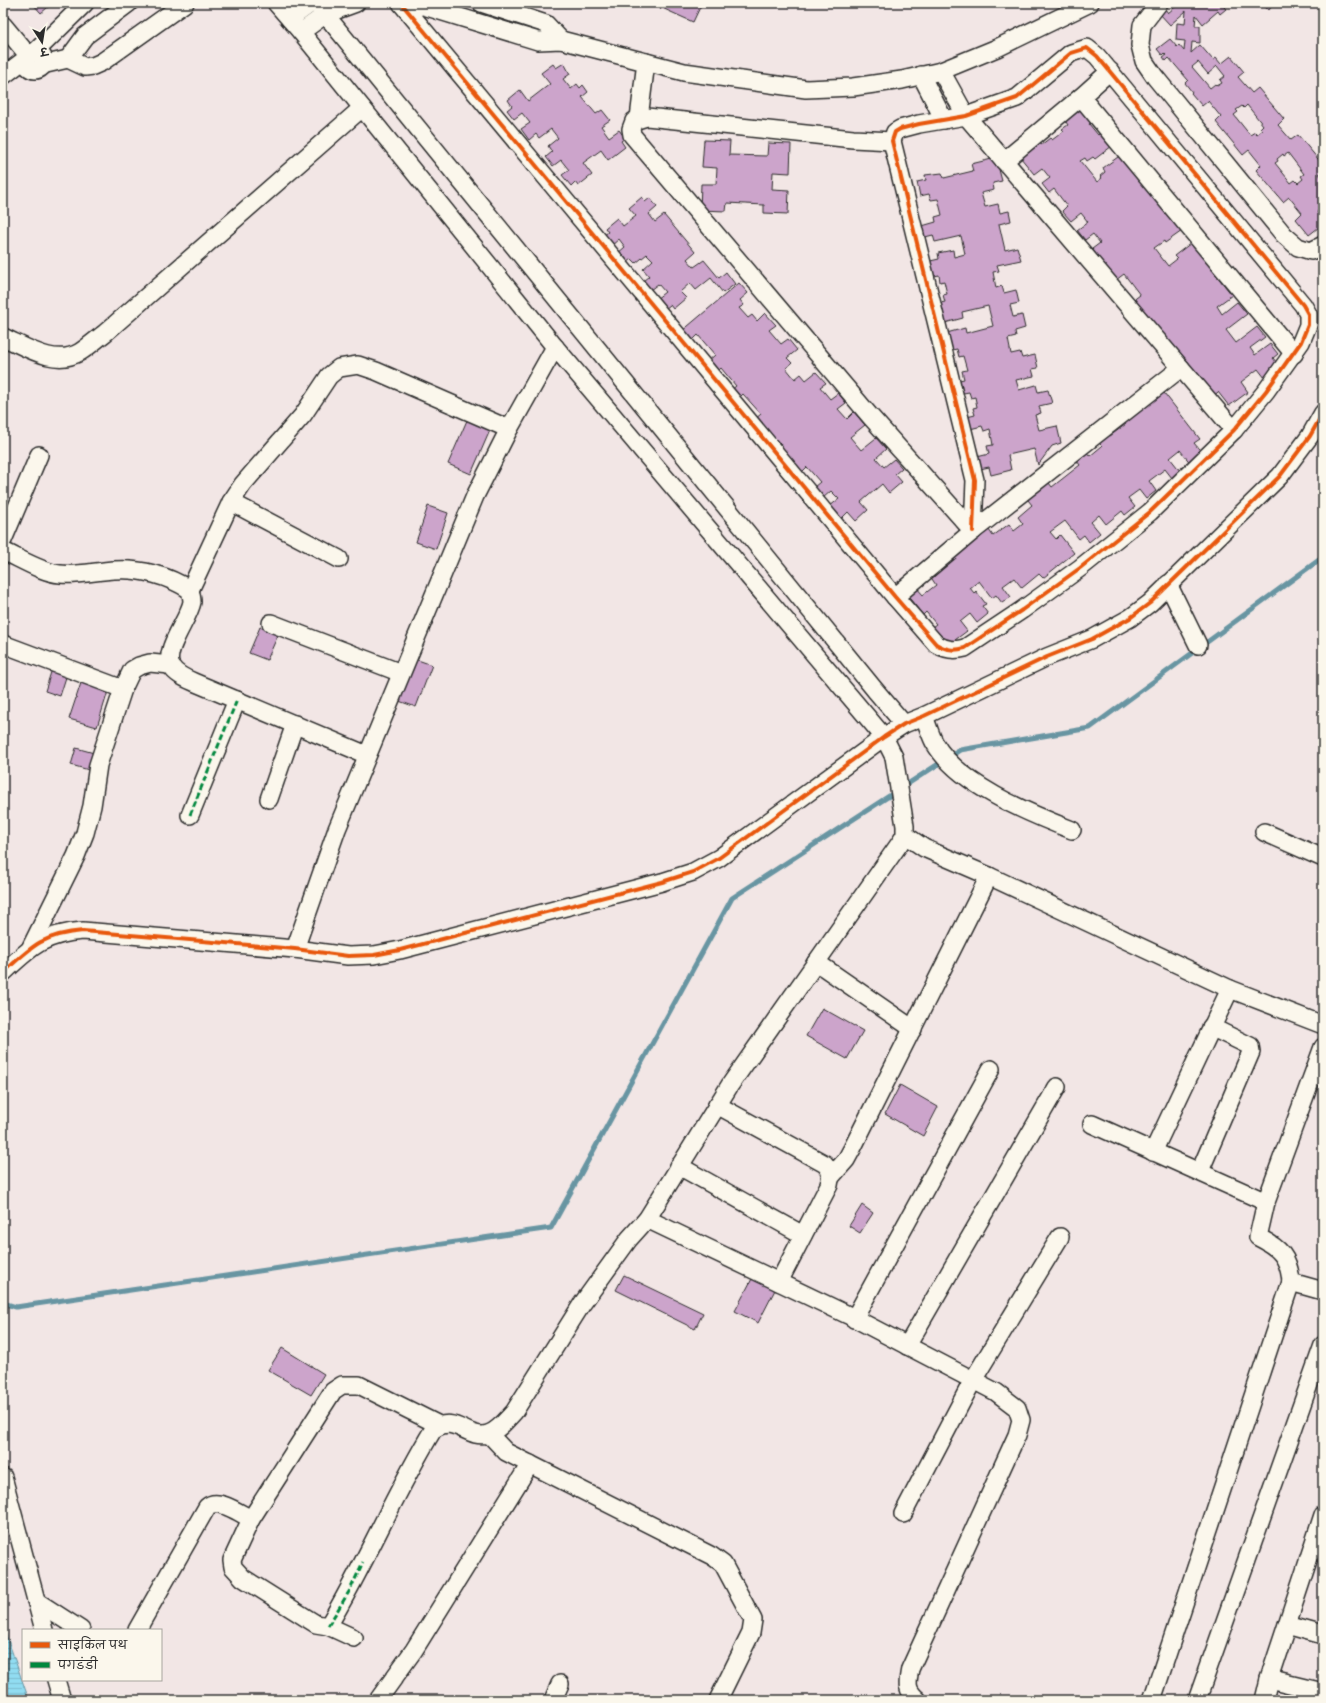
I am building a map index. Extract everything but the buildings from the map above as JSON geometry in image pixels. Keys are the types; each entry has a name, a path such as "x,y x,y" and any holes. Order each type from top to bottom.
{"street":[{"path":"3,76 33,58 85,3"},
{"path":"68,59 85,36 129,3"},
{"path":"3,24 33,58 68,59 86,67 97,64 185,3"},
{"path":"276,3 555,346 884,737 894,757 904,817 905,835 717,1105 647,1219 629,1239 582,1304 514,1412 503,1424 489,1434 481,1435 473,1433 460,1426 451,1424 439,1425 359,1385 342,1385 332,1391 251,1519 232,1560 232,1567 243,1578 316,1624 328,1626 354,1638"},
{"path":"290,19 312,3"},
{"path":"301,32 321,9 356,3"},
{"path":"401,3 895,597 936,644 944,649 956,650 965,648 1022,610 1080,568 1150,512 1234,430 1294,354 1308,325 1308,314 1303,305 1096,56 1086,48 1071,53 1017,98 966,116 900,129 894,132 892,141 975,480 973,531"},
{"path":"414,3 538,41 561,40 684,72 806,89 853,87 941,71 997,48 1090,3"},
{"path":"481,3 546,24 561,40"},
{"path":"1159,3 1142,25 1140,45 1144,61 1155,77 1284,235 1298,247 1311,251 1323,245"},
{"path":"321,9 904,724"},
{"path":"639,118 646,62"},
{"path":"941,71 966,116 1234,430"},
{"path":"1004,161 1110,71"},
{"path":"921,75 944,120"},
{"path":"1081,97 1294,354"},
{"path":"3,337 54,359 79,353 105,333 362,108"},
{"path":"892,141 647,117 639,118 634,121 631,128 632,135 870,416 973,531"},
{"path":"295,949 337,829 475,496 509,429 555,346"},
{"path":"368,755 178,674 170,665 169,652 188,616 192,600 190,590 231,502 243,484 303,415 329,376 339,368 358,365 376,371 509,429"},
{"path":"895,597 973,531 1181,368"},
{"path":"3,973 31,947 53,936 84,931 295,949 348,956 374,955 400,950 662,882 693,872 719,858 884,737 904,724 924,716 1047,657 1092,639 1130,618 1150,603 1280,476 1310,436 1323,413"},
{"path":"39,455 3,549 42,569 58,574 134,570 176,581 190,590"},
{"path":"231,502 339,559"},
{"path":"1168,584 1198,644"},
{"path":"271,623 401,673"},
{"path":"3,644 123,688"},
{"path":"31,947 76,856 85,833 92,806 98,765 123,688 132,670 139,666 150,664 170,665"},
{"path":"190,815 237,700"},
{"path":"924,716 934,742 956,770 990,792 1045,820 1072,830"},
{"path":"269,799 295,724"},
{"path":"1264,832 1323,858"},
{"path":"905,835 924,848 989,876 1230,989 1323,1025"},
{"path":"779,1282 828,1186 831,1176 852,1149 989,876"},
{"path":"816,962 913,1029"},
{"path":"1152,1152 1230,989"},
{"path":"1200,1171 1251,1052 1250,1046 1211,1027"},
{"path":"1152,1700 1291,1282 1290,1269 1285,1257 1269,1243 1258,1238 1266,1202 1323,1047"},
{"path":"854,1319 991,1069"},
{"path":"908,1346 1057,1087"},
{"path":"717,1105 825,1164 830,1170 831,1176"},
{"path":"1092,1124 1152,1152 1200,1171 1266,1202"},
{"path":"679,1166 803,1235"},
{"path":"647,1219 908,1346 996,1392 1017,1408 1021,1420 1017,1435 910,1669 907,1682 910,1694 918,1700"},
{"path":"903,1514 973,1380 1060,1237"},
{"path":"1291,1282 1323,1291"},
{"path":"1197,1700 1323,1345"},
{"path":"328,1626 350,1590 392,1502 427,1439 433,1430 439,1425"},
{"path":"489,1434 506,1452 712,1556 723,1564 753,1620 751,1633 718,1700"},
{"path":"378,1700 414,1650 530,1464"},
{"path":"3,1477 44,1629"},
{"path":"138,1629 207,1507 213,1503 219,1503 251,1519"},
{"path":"1264,1700 1286,1625 1322,1519"},
{"path":"36,1601 79,1629"},
{"path":"1286,1625 1323,1635"},
{"path":"1269,1679 1323,1692"},
{"path":"56,1681 62,1700"},
{"path":"552,1700 560,1684"}],"water":[{"path":"3,1626 29,1700 3,1700"}],"waterway":[{"path":"3,1303 16,1307 551,1228 732,898 960,750 1090,728 1323,557"}],"marked path":[{"path":"190,815 237,700"},
{"path":"328,1626 350,1590 363,1562"}],"cycle path":[{"path":"401,3 895,597 936,644 943,648 950,649 965,648 1022,610 1080,568 1150,512 1234,430 1266,391 1301,342 1308,325 1308,314 1303,305 1097,56 1087,48 1071,53 1017,98 966,116 919,124 900,129 895,132 892,141 975,480 973,531"},
{"path":"3,973 38,943 58,935 83,931 295,949 348,956 374,955 400,950 662,882 693,872 719,858 884,737 904,724 924,716 1047,657 1092,639 1130,618 1150,603 1280,476 1310,436 1323,413"}]}
